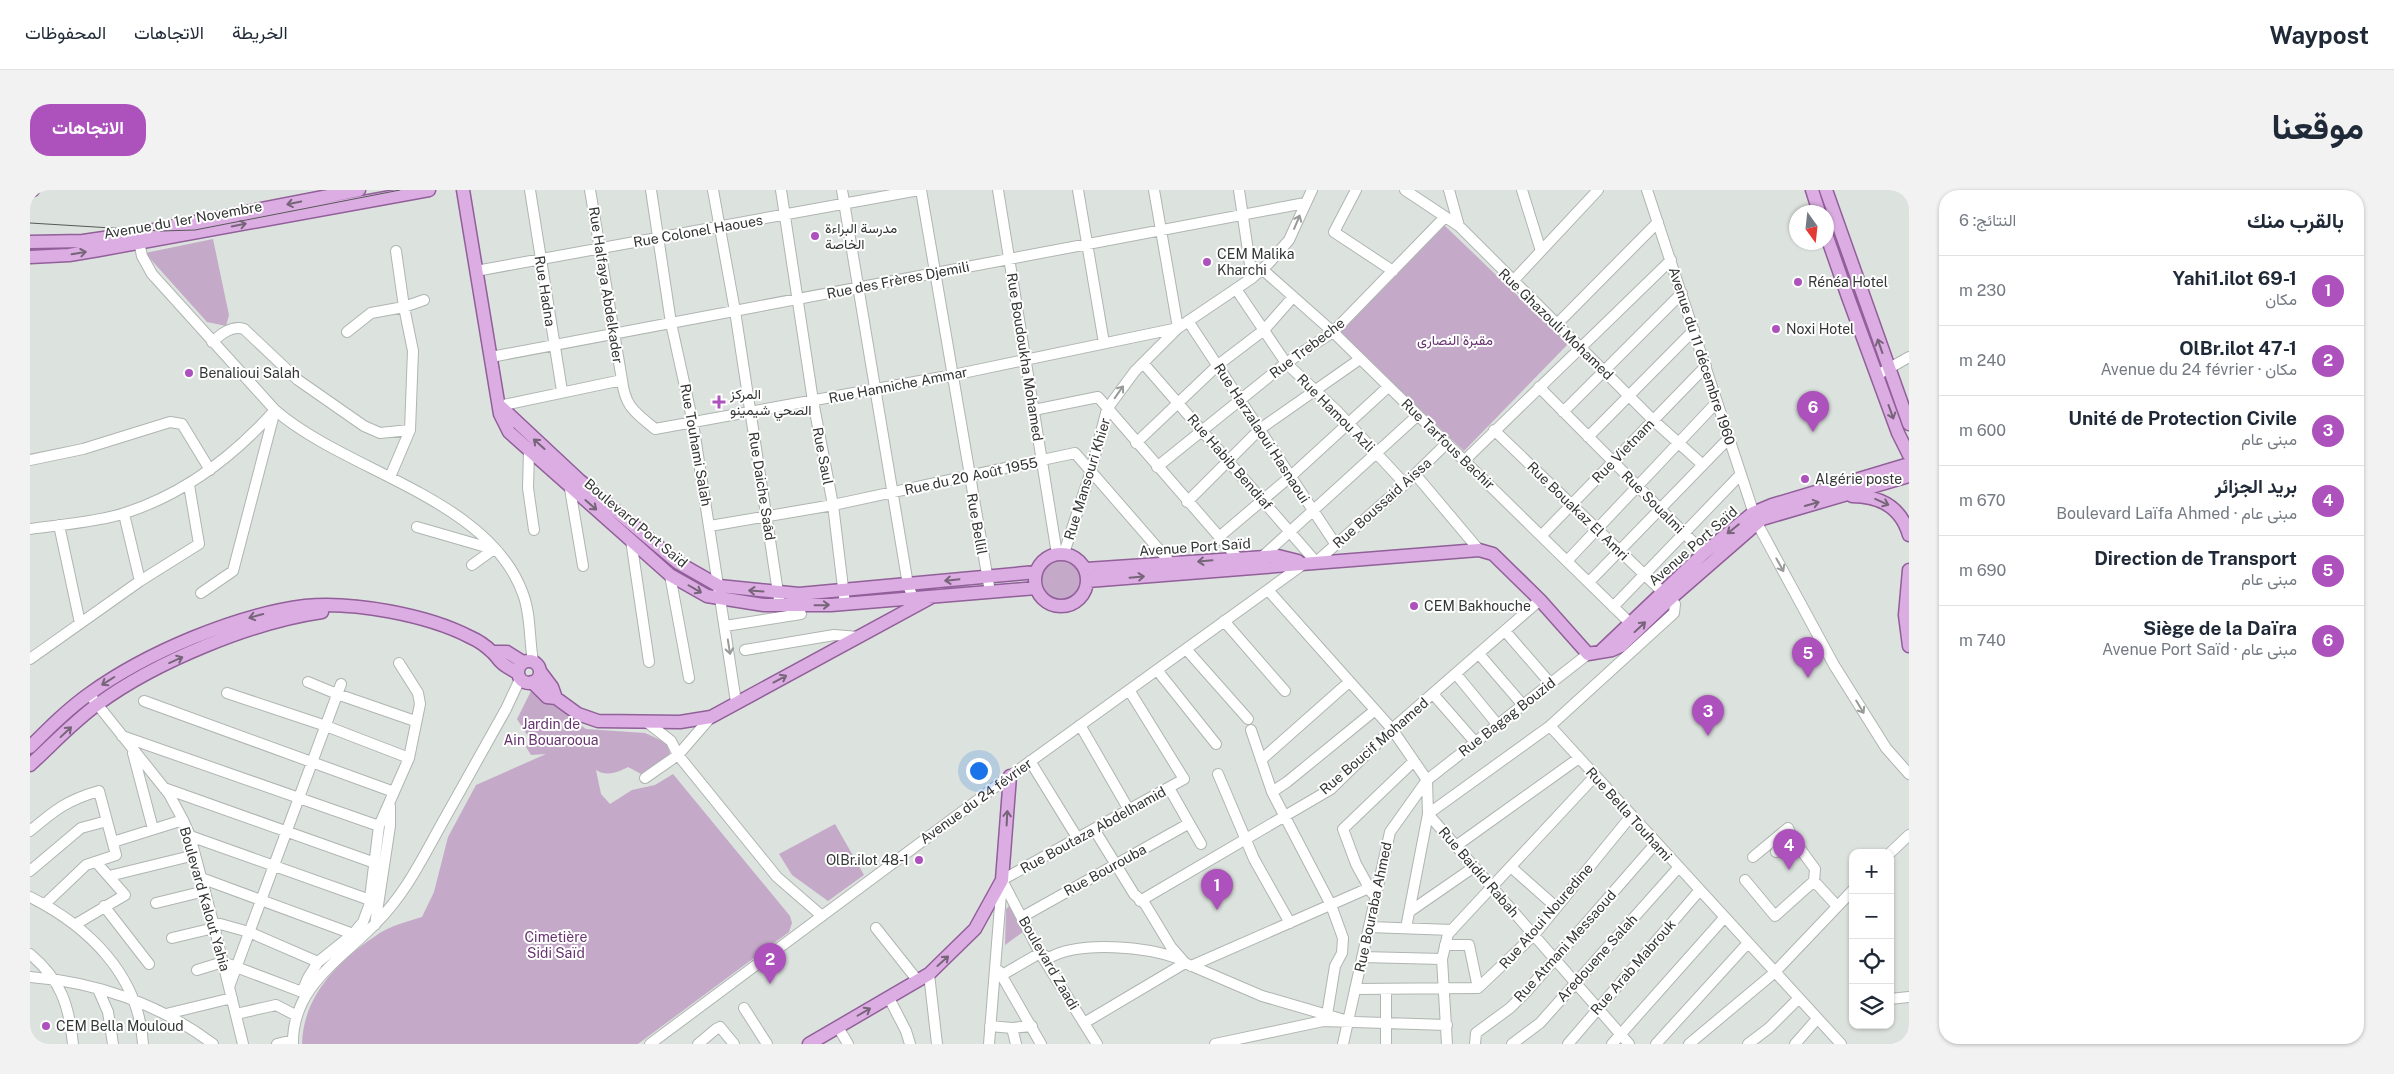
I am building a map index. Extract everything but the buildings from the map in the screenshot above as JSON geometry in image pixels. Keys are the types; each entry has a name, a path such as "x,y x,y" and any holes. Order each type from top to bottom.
{"main road":[{"name":"Avenue du 1er Novembre","path":"30,256 69,255 359,190"},
{"name":"Avenue du 1er Novembre","path":"30,242 138,238 429,190"},
{"name":"Boulevard Port Saïd","path":"463,190 500,414 509,432 670,575 707,596 720,592"},
{"path":"1812,190 1817,205"},
{"path":"1826,190 1909,455"},
{"path":"30,248 50,247 83,241"},
{"path":"1833,250 1883,372 1909,424"},
{"path":"499,406 564,467 678,562 720,592 779,599 799,594 844,598 913,598 1036,588"},
{"name":"Avenue Port Saïd","path":"1594,653 1621,646 1704,553 1772,505 1909,464"},
{"name":"Avenue Port Saïd","path":"1594,653 1666,596 1755,518 1773,515 1909,476"},
{"path":"1837,497 1866,496 1888,504 1898,511 1906,524 1909,536"},
{"path":"1479,550 1493,554 1594,653"},
{"name":"Avenue Port Saïd","path":"1087,575 1242,563 1311,562 1479,550"},
{"path":"1060,553 1077,558 1087,575 1087,588 1079,600 1066,606 1052,605 1045,601 1036,588 1036,572 1044,560 1060,553"},
{"name":"Avenue Port Saïd","path":"1242,563 1262,557 1278,556 1311,562"},
{"path":"1909,570 1907,615 1909,646"},
{"path":"844,598 908,585 1036,572"},
{"path":"30,747 90,693 127,669 172,648 252,617 306,606 327,605 401,614 438,624 471,637 493,652 507,652 527,671 552,687 556,698 588,718 680,722 711,717 934,596"},
{"path":"30,765 96,705 142,676 235,636 279,621 356,608"},
{"path":"809,1044 923,977 975,929 1002,880 1010,776"}],"street":[{"name":"Rue Hadna","path":"530,190 562,391"},
{"name":"Rue Halfaya Abdelkader","path":"590,190 602,248 622,380"},
{"name":"Rue Touhami Salah","path":"651,190 671,323 693,423 736,702"},
{"name":"Rue Daiche Saâd","path":"713,190 735,310 779,599"},
{"name":"Rue Saul","path":"781,190 813,401 833,505 844,598"},
{"path":"842,190 908,585 913,598"},
{"name":"Rue Colonel Haoues","path":"476,271 920,190"},
{"name":"Rue Bellil","path":"920,190 990,592"},
{"name":"Rue Boudoukha Mohamed","path":"998,190 1042,461 1060,553"},
{"path":"1078,190 1104,344"},
{"path":"1154,190 1178,328"},
{"path":"1239,190 1252,278"},
{"name":"Rue Mansouri Khier","path":"1060,553 1091,471 1107,410 1143,363 1178,328 1252,278 1262,269 1289,240 1312,190"},
{"path":"1356,190 1334,232 1393,271"},
{"name":"Rue Ghazouli Mohamed","path":"1405,190 1459,226 1653,420 1703,465"},
{"path":"1449,190 1459,226"},
{"path":"1522,190 1541,251"},
{"name":"Avenue du 11 décembre 1960","path":"1647,190 1755,518 1844,680 1886,748 1909,774"},
{"path":"1513,281 1594,192"},
{"name":"Rue des Frères Djemili","path":"491,357 1305,203"},
{"name":"Rue Trebeche","path":"1157,467 1286,363 1333,332 1445,217"},
{"path":"1557,324 1658,222"},
{"path":"138,238 142,256 152,274 275,410 288,422 324,445 424,495 458,517 481,535 514,572 524,595 529,619 527,671 404,891 375,925 323,971 305,993"},
{"path":"390,477 410,430 413,351 396,251"},
{"path":"1465,460 1671,260"},
{"name":"Rue Tarfous Bachir","path":"1262,269 1333,332 1630,623"},
{"name":"Rue Hamou Azli","path":"1236,289 1286,363 1405,484"},
{"path":"1563,412 1682,293"},
{"path":"1136,443 1218,365 1264,330 1293,297"},
{"path":"346,332 371,313 404,307 424,300"},
{"name":"Rue Harzalaoui Hasnaoui","path":"1188,321 1336,545"},
{"path":"212,342 231,329 237,327 244,329 298,380 364,426 380,433 410,430"},
{"name":"Rue Hanniche Ammar","path":"622,380 624,396 632,410 655,430 953,375 1178,328"},
{"path":"1588,437 1694,330"},
{"path":"1883,372 1909,357"},
{"path":"1187,502 1260,429 1360,359"},
{"name":"Rue Habib Bendiaf","path":"1143,363 1263,499 1290,531 1311,562"},
{"name":"Rue Vietnam","path":"1541,536 1706,366"},
{"path":"499,406 562,391 622,380"},
{"path":"1219,537 1291,476 1388,387"},
{"name":"Rue Soualmi","path":"1539,387 1704,553"},
{"path":"1034,410 1098,397 1107,410 1242,563"},
{"path":"1566,561 1717,402"},
{"path":"30,528 124,514 189,485 252,436 275,410"},
{"path":"201,593 233,571 275,410"},
{"path":"1262,557 1418,415"},
{"path":"30,460 83,449 170,422 182,424 210,470"},
{"name":"Rue Bouakaz El Amri","path":"1494,430 1570,506 1666,596"},
{"path":"1588,582 1729,438"},
{"name":"Rue Boussaid Aissa","path":"1311,562 1336,545 1447,444"},
{"path":"529,450 528,488 534,530"},
{"name":"Rue du 20 Août 1955","path":"710,526 766,518 833,505 1075,453 1176,569"},
{"path":"564,467 583,566"},
{"path":"1415,474 1479,550"},
{"path":"1613,607 1741,474"},
{"path":"30,659 140,581 199,544 189,485"},
{"path":"124,514 140,581"},
{"path":"59,525 80,623"},
{"path":"417,527 494,549"},
{"path":"631,540 649,662"},
{"path":"472,566 494,549"},
{"name":"Avenue du 24 février","path":"650,1044 1030,761 1268,590 1311,562"},
{"path":"670,575 689,678"},
{"path":"1268,590 1392,729 1427,780 1428,814 1406,928"},
{"path":"1428,814 1550,726 1674,613 1674,604 1666,596"},
{"name":"Rue Boucif Mohamed","path":"1140,901 1330,789 1392,729 1540,600"},
{"path":"725,626 801,614"},
{"path":"1224,622 1285,691"},
{"path":"1505,631 1550,683"},
{"path":"745,650 834,635 859,636"},
{"path":"1186,649 1248,719"},
{"name":"Rue Bagag Bouzid","path":"1427,780 1522,704 1594,653"},
{"path":"1479,654 1522,704"},
{"path":"277,1044 293,1042 293,1030 308,978 318,962 353,934 363,922 370,900 379,826 409,758 415,721 420,704 418,694 400,663"},
{"path":"1156,670 1216,744"},
{"path":"1456,674 1497,724"},
{"path":"308,682 415,721"},
{"path":"1261,760 1349,682"},
{"path":"229,987 341,684"},
{"name":"Rue Boutaza Abdelhamid","path":"1002,880 1184,780 1129,690"},
{"name":"Boulevard Kalout Yahia","path":"90,693 96,705 176,806 190,836 243,1044"},
{"path":"227,693 326,726 409,758"},
{"path":"1433,694 1475,742"},
{"path":"144,701 312,762 392,796"},
{"path":"1272,792 1288,782 1374,711"},
{"path":"645,778 678,754 711,717"},
{"path":"648,722 671,741 678,754 777,877 822,916"},
{"path":"1080,725 1129,810"},
{"name":"Rue Bella Touhami","path":"1550,726 1840,1044"},
{"path":"1252,730 1272,792 1283,817 1331,905 1343,938 1342,953 1335,966 1327,1015"},
{"path":"121,735 379,826"},
{"path":"132,749 153,829"},
{"path":"1456,846 1578,758"},
{"path":"1375,897 1368,888 1356,864 1343,829 1414,760"},
{"path":"1030,761 1078,838"},
{"path":"1218,774 1245,839 1290,923"},
{"path":"1447,1044 1442,959 1448,934 1512,868 1595,776"},
{"name":"Rue Bouraba Ahmed","path":"1343,1044 1390,832 1427,780"},
{"path":"163,788 375,863"},
{"path":"1170,788 1188,824 1201,844"},
{"path":"30,831 61,805 78,797 99,791 116,854 86,865 45,904"},
{"path":"375,925 390,826 392,796"},
{"name":"Rue Baidid Rabah","path":"1428,814 1630,1044"},
{"name":"Rue Atoui Nouredine","path":"1478,988 1534,934 1631,816"},
{"path":"113,842 183,820"},
{"path":"30,872 81,828 107,821"},
{"name":"Rue Bourouba","path":"1022,916 1188,824"},
{"path":"1745,880 1775,916 1814,881 1815,869 1793,839 1788,828 1753,857"},
{"path":"1094,829 1140,901 1145,904 1186,963"},
{"path":"1894,849 1909,835"},
{"path":"190,836 370,900"},
{"path":"1776,852 1793,839"},
{"name":"Rue Atmani Messaoud","path":"1476,1033 1510,1008 1656,843"},
{"path":"109,876 195,855"},
{"path":"76,924 125,894 96,862"},
{"path":"1408,912 1474,867"},
{"path":"1512,868 1556,907"},
{"name":"Aredouene Salah","path":"1512,1044 1540,1023 1678,868"},
{"path":"201,878 353,934"},
{"path":"989,1044 1002,880"},
{"name":"Boulevard Zaadi","path":"1002,880 1040,953 1097,1044"},
{"path":"1814,881 1837,906"},
{"path":"1084,1023 1186,963 1290,923 1378,884"},
{"path":"156,903 205,891"},
{"name":"Rue Arab Mabrouk","path":"1568,1044 1699,891"},
{"path":"1689,1044 1774,973 1849,894"},
{"path":"30,896 76,924 106,954 121,973 133,999 143,1044"},
{"path":"104,906 149,964"},
{"path":"1612,1044 1724,918"},
{"path":"172,938 214,925 249,932 318,962"},
{"path":"876,928 923,977 937,1044"},
{"path":"1369,928 1452,930"},
{"path":"1355,989 1478,988 1468,944 1445,945"},
{"path":"1656,1044 1747,944"},
{"path":"1002,976 1040,953 1049,958 1073,949 1122,949 1161,952 1262,996 1348,1021"},
{"path":"30,954 54,979 65,998 73,1044"},
{"path":"1362,957 1442,959"},
{"path":"197,970 223,962 305,993"},
{"path":"994,965 1041,1044"},
{"path":"30,977 54,979 98,988 133,999 166,1014 213,1044"},
{"path":"98,988 108,1012 113,1044"},
{"path":"1386,989 1386,1044"},
{"path":"1894,999 1909,997"},
{"path":"166,1014 232,998"},
{"path":"889,998 906,1031 910,1044"},
{"path":"1748,1044 1769,1028 1798,999"},
{"path":"236,1014 276,1005 297,1016"},
{"path":"744,1008 767,1044"},
{"path":"1798,1042 1817,1019"},
{"path":"1215,1044 1323,1021 1447,1025"},
{"path":"990,1026 1012,1028 1032,1026"},
{"path":"698,1044 720,1027 734,1044"},
{"path":"838,1027 848,1044"},
{"path":"1012,1028 1016,1044"},
{"path":"1475,1044 1476,1033"},
{"path":"1476,1033 1484,1044"}],"green space":[{"name":"مقبرة النصارى","path":"1444,225 1568,344 1464,451 1339,333"},
{"path":"213,239 229,315 226,326 207,322 145,253"},
{"path":"1066,559 1073,562 1079,568 1082,579 1081,587 1073,596 1066,599 1058,599 1051,596 1043,587 1042,575 1045,568 1054,560"},
{"name":"Cimetière Sidi Saïd","path":"532,689 586,729 645,733 667,743 670,754 659,765 643,775 628,767 617,772 608,773 596,770 601,794 610,804 632,790 655,785 673,774 790,916 792,923 789,932 638,1044 302,1044 308,1011 324,982 335,969 379,933 422,917 434,892 448,837 476,785 546,754 531,755 526,747 531,741 517,719"},
{"path":"835,824 864,875 828,901 792,875 779,854"},
{"path":"1009,906 1023,932 1005,945 1006,909"}],"tram line":[{"path":"30,223 161,231 195,230 400,190"}],"place":[{"name":"مدرسة البراءة الخاصة","path":"815,236"},
{"name":"CEM Malika Kharchi","path":"1207,262"},
{"name":"Rénéa Hotel","path":"1798,282"},
{"name":"Noxi Hotel","path":"1776,329"},
{"name":"Benalioui Salah","path":"189,373"},
{"name":"المركز الصحي شيمينو","path":"719,402"},
{"name":"Siège de la Daïra","path":"1813,432"},
{"name":"Algérie poste","path":"1805,479"},
{"name":"CEM Bakhouche","path":"1414,606"},
{"name":"Direction de Transport","path":"1808,678"},
{"name":"Unité de Protection Civile","path":"1708,736"},
{"name":"OlBr.ilot 48-1","path":"919,860"},
{"name":"بريد الجزائر","path":"1789,870"},
{"name":"Yahi1.ilot 69-1","path":"1217,910"},
{"name":"OlBr.ilot 47-1","path":"770,984"},
{"name":"CEM Bella Mouloud","path":"46,1026"}],"park label":[{"name":"Jardin de Ain Bouarooua","path":"551,732"}]}
